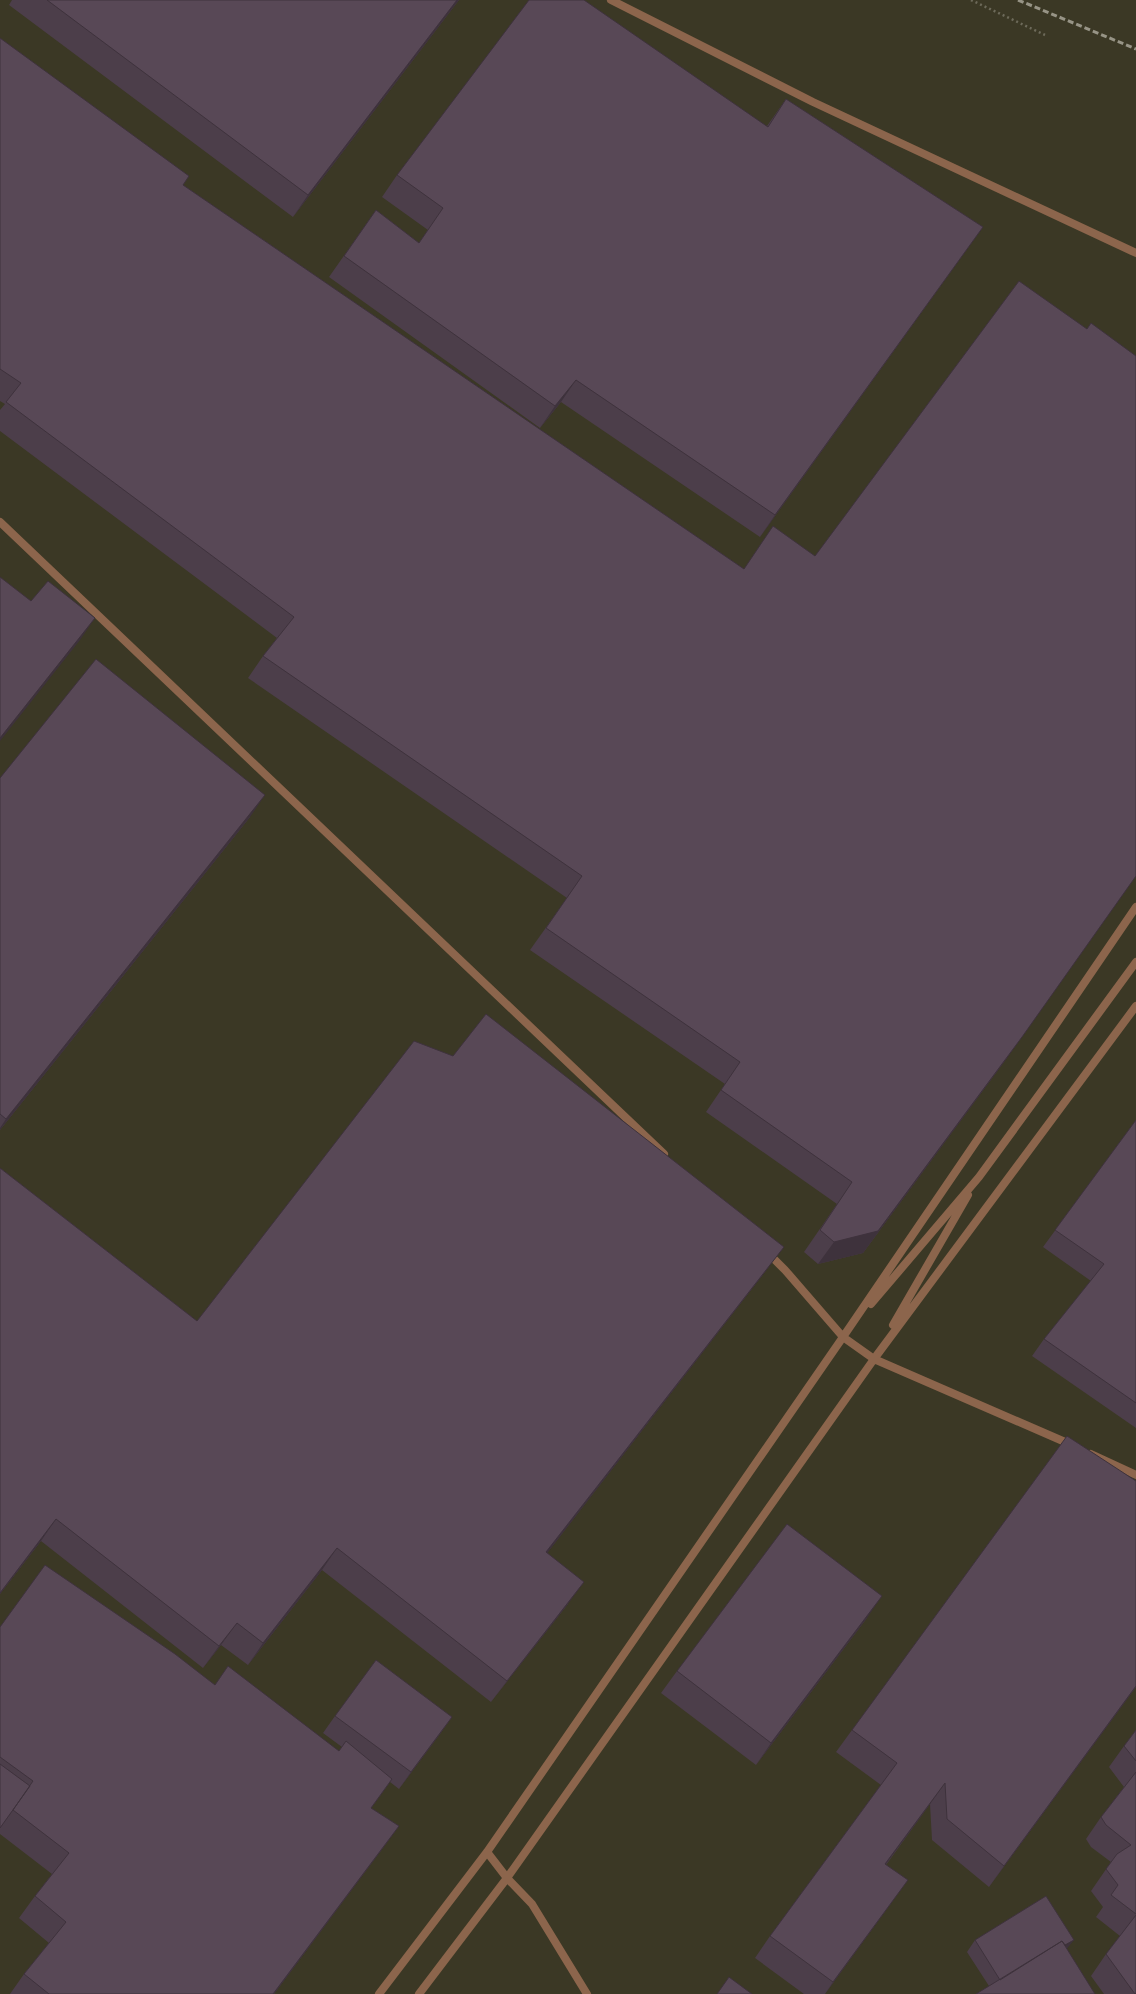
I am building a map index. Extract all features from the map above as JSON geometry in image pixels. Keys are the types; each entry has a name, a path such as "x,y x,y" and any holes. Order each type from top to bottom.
{"street":[{"path":"611,0 813,102 1136,253"},
{"path":"0,522 670,1160"},
{"path":"379,1994 487,1852 844,1337 1136,907"},
{"path":"844,1337 979,1177 1136,962"},
{"path":"419,1994 507,1878 874,1359 1136,1006"},
{"path":"874,1359 979,1177"},
{"path":"762,1248 785,1270 844,1337 874,1359 1136,1475"},
{"path":"487,1852 507,1878 532,1904 586,1994"}],"path":[{"path":"971,0 1045,35"}],"building":[{"path":"47,0 457,0 308,195"},
{"path":"529,0 584,0 768,127 786,99 983,227 775,515 576,380 555,406 344,256 376,210 419,243 443,208 397,175"},
{"path":"0,38 189,176 183,185 744,569 773,526 815,556 1019,281 1087,329 1091,323 1136,356 1136,876 1022,1037 878,1231 834,1242 820,1230 852,1182 721,1090 740,1062 546,928 582,876 263,656 294,617 6,402 21,383 0,369"},
{"path":"0,577 31,601 48,581 95,618 0,738"},
{"path":"96,659 265,795 6,1119 0,1114 0,778"},
{"path":"486,1014 784,1247 546,1552 584,1582 507,1681 337,1548 263,1643 237,1623 219,1646 56,1519 0,1593 0,1168 197,1321 414,1041 453,1056"},
{"path":"1136,1120 1136,1403 1044,1339 1104,1264 1055,1230"},
{"path":"1067,1436 1136,1481 1136,1686 1004,1866 947,1819 945,1783 885,1864 908,1880 833,1982 770,1936 897,1763 852,1730"},
{"path":"787,1524 882,1596 771,1743 677,1671"},
{"path":"45,1565 175,1654 215,1685 228,1666 339,1751 346,1741 392,1779 371,1808 399,1826 273,1994 49,1994 24,1974 66,1922 35,1896 69,1853 13,1810 33,1781 0,1757 0,1627"},
{"path":"376,1660 452,1717 411,1772 335,1716"},
{"path":"1136,1730 1136,1761 1124,1746"},
{"path":"0,1764 30,1786 0,1828"},
{"path":"1136,1772 1136,1914 1111,1895 1118,1885 1106,1869 1117,1854 1131,1845 1106,1825 1101,1817"},
{"path":"1046,1896 1074,1940 1065,1945 1062,1941 1000,1980 975,1940"},
{"path":"1136,1915 1136,1994 1135,1994 1106,1954"},
{"path":"1062,1941 1095,1994 976,1994"},
{"path":"729,1977 752,1994 717,1994"}],"railway":[{"path":"1018,0 1136,49"}]}
